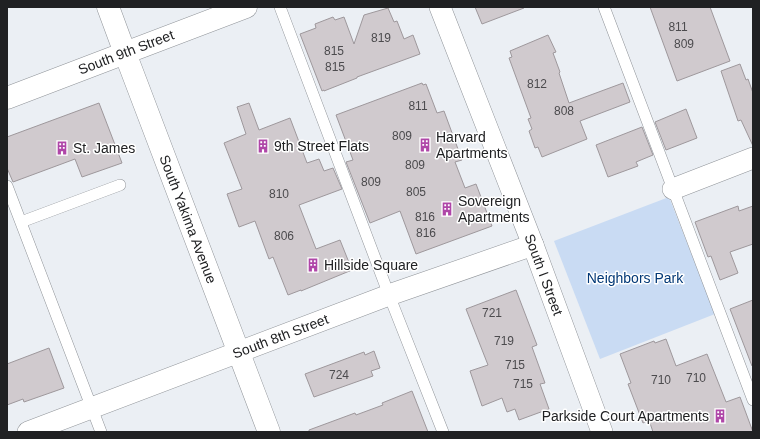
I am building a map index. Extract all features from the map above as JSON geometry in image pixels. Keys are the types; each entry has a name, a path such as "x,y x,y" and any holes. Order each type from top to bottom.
{"main road":[{"name":"South Yakima Avenue","path":"108,7 269,432"},
{"name":"South 9th Street","path":"7,98 246,7"}],"street":[{"name":"South I Street","path":"440,7 533,245 602,432"},
{"path":"673,189 753,158"},
{"name":"South 8th Street","path":"28,432 389,295 533,245"}],"lane":[{"path":"280,7 389,295 443,432"},
{"path":"604,7 753,400"},
{"path":"21,222 120,185"},
{"path":"7,186 101,432"}],"green space":[{"name":"Neighbors Park","path":"669,197 715,314 600,359 554,241"}],"building":[{"path":"475,7 524,7 524,8 482,24"},
{"path":"650,7 710,7 730,61 677,81"},
{"path":"388,8 394,22 397,21 404,39 413,35 420,54 322,91 300,34 316,28 315,24 333,17 335,20 344,17 354,44 364,15"},
{"path":"548,35 556,52 553,53 569,103 623,83 630,102 580,121 587,139 542,157 538,147 535,148 529,131 532,129 528,119 531,118 509,58 512,57 510,51"},
{"path":"740,64 753,93 753,146 741,120 738,121 721,71"},
{"path":"422,83 423,85 426,84 437,113 444,111 462,160 455,162 465,188 476,184 492,226 416,254 400,211 370,223 346,162 353,160 336,115"},
{"name":"St. James","path":"99,103 122,163 82,177 75,159 13,182 7,168 7,137"},
{"path":"249,103 259,130 290,118 307,163 319,159 324,171 333,168 342,189 299,205 316,249 340,240 352,270 288,295 273,257 269,259 255,221 239,227 227,194 242,189 224,143 246,134 237,107"},
{"path":"686,109 697,138 666,150 655,122"},
{"path":"642,127 653,155 636,162 638,166 608,177 596,145"},
{"path":"738,206 739,211 753,206 753,244 730,252 738,273 720,280 711,256 708,257 695,222"},
{"path":"516,290 537,345 532,347 545,383 540,384 549,409 519,420 515,409 507,412 502,398 482,406 470,371 488,365 466,309"},
{"path":"753,300 753,366 752,366 730,309"},
{"path":"666,339 676,366 707,354 726,402 740,397 753,432 653,432 649,420 643,423 628,384 631,383 620,354 654,341 655,343"},
{"path":"49,348 64,388 24,402 23,399 7,405 7,364"},
{"path":"374,351 380,368 371,371 373,376 314,397 305,374 364,352 365,355"},
{"path":"412,391 428,432 309,432 309,430 355,413 356,415 383,405 382,403"}],"place":[{"name":"Harvard Apartments","path":"425,145"},
{"name":"9th Street Flats","path":"263,146"},
{"name":"St. James","path":"62,148"},
{"name":"Sovereign Apartments","path":"447,209"},
{"name":"Hillside Square","path":"313,265"},
{"name":"Parkside Court Apartments","path":"720,416"}]}
